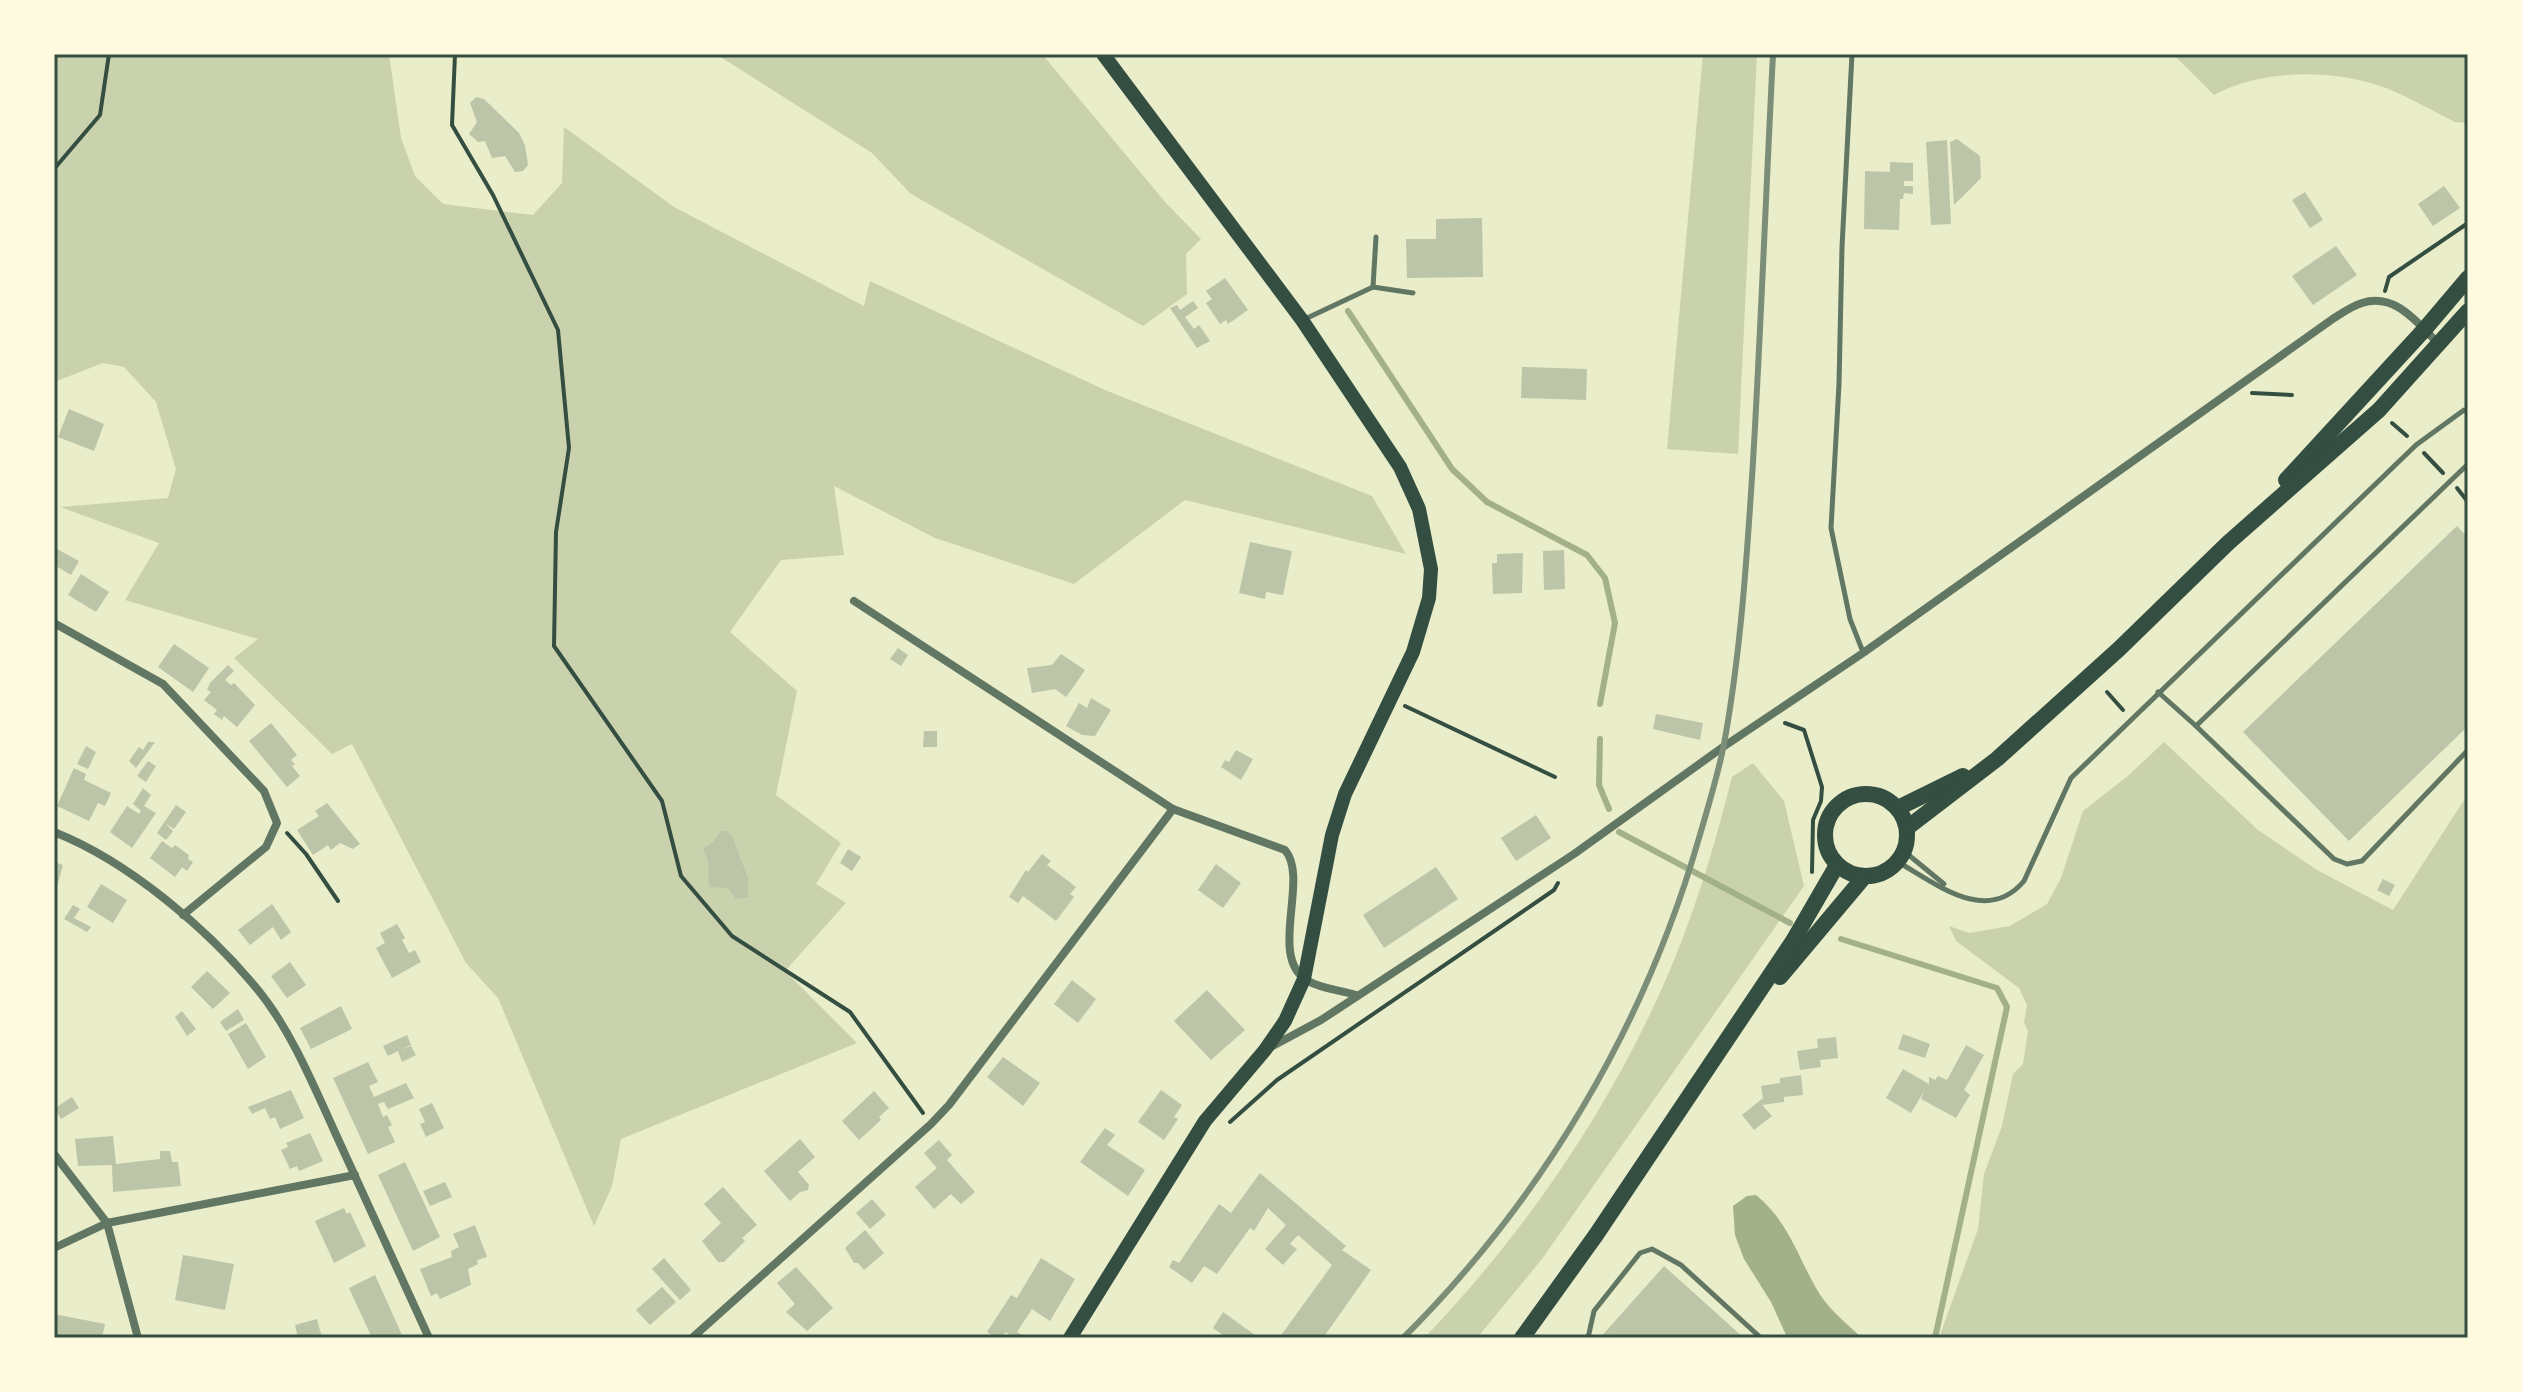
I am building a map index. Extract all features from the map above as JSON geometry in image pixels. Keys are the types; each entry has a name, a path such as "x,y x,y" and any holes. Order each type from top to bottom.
{"main road":[{"path":"1070,1338 1205,1121 1265,1050 1285,1021 1304,979 1332,835 1345,794 1413,652 1429,598 1431,569 1419,509 1400,467 1302,320 1103,54"},
{"path":"2228,543 2468,278"},
{"path":"1907,828 1997,759 2119,649 2228,543 2379,410 2468,311"},
{"path":"1898,808 1997,759"},
{"path":"1872,794 1891,802 1898,808 1907,828 1901,857 1883,874 1864,877 1846,872 1837,865 1830,857 1824,837 1829,816 1835,807 1853,796 1872,794"},
{"path":"1522,1338 1596,1235 1793,941 1837,865"},
{"path":"1702,1076 1823,923 1864,877"}],"street":[{"path":"1265,1050 1321,1020 1574,854 2334,318 2362,303 2382,301 2403,309 2440,345"},
{"path":"854,601 1173,809 1285,850 1294,866 1289,953 1304,979 1356,995"},
{"path":"54,623 163,684 264,791 277,823 266,847 183,915"},
{"path":"692,1338 931,1124 1173,809"},
{"path":"54,832 79,842 183,915 260,992 302,1060 429,1338"},
{"path":"54,1154 107,1223 138,1338"},
{"path":"54,1248 107,1223 355,1175"}],"lane":[{"path":"1852,54 1831,528 1850,619 1863,653"},
{"path":"1373,287 1376,237"},
{"path":"1302,320 1373,287 1413,293"},
{"path":"1901,857 1961,896 1982,903 1999,901 2014,892 2024,881 2071,778 2416,445 2464,410 2468,412"},
{"path":"2196,726 2468,464"},
{"path":"2158,692 2334,859 2347,864 2362,861 2468,750"},
{"path":"1901,857 1961,896"},
{"path":"1588,1338 1594,1311 1640,1253 1652,1249 1681,1265 1761,1338"}],"path":[{"path":"54,169 100,115 109,54"},
{"path":"455,54 452,125 493,195 558,330 569,448 556,532 554,646 662,801 681,876 732,936 850,1012 931,1124"},
{"path":"2382,301 2389,277 2468,223"},
{"path":"2234,389 2260,396 2292,395"},
{"path":"2391,421 2468,502"},
{"path":"2107,692 2133,720"},
{"path":"1389,698 1555,777"},
{"path":"1777,728 1786,723 1804,730 1822,787 1821,801 1813,820 1812,873 1808,884"},
{"path":"277,823 306,854 338,901"},
{"path":"1220,1130 1277,1080 1554,890 1574,854"}],"shaded area":[{"path":"54,54 389,54 401,138 415,176 443,204 533,215 562,183 564,127 674,207 864,306 870,281 1105,390 1372,496 1406,554 1185,500 1074,584 935,538 834,486 844,555 781,560 730,632 797,691 776,795 841,843 816,884 846,903 785,971 857,1043 621,1139 612,1186 594,1226 498,998 466,963 352,744 332,754 234,658 258,639 125,600 159,543 60,507 168,498 176,469 156,402 124,367 103,363 54,382"},
{"path":"716,54 1042,54 1166,203 1201,239 1186,254 1187,294 1143,326 911,194 872,153"},
{"path":"1703,54 1757,54 1738,454 1667,449"},
{"path":"2173,54 2468,54 2468,123 2455,122 2383,87 2342,77 2275,76 2233,86 2214,95"},
{"path":"2164,742 2258,830 2317,870 2393,910 2468,794 2468,1338 1939,1338 1978,1229 1984,1174 2002,1126 2013,1074 2023,1064 2028,1031 2024,1022 2027,1005 2019,988 1956,941 1949,926 1969,933 2010,926 2047,904 2061,878 2083,811 2129,775"},
{"path":"1753,763 1784,801 1804,886 1542,1259 1477,1338 1424,1338 1528,1216 1615,1081 1663,986 1684,935 1732,777"},
{"path":"1756,1195 1784,1226 1825,1302 1862,1338 1789,1338 1786,1335 1771,1302 1744,1259 1735,1235 1733,1206 1747,1196"}],"building":[{"path":"476,97 484,99 519,133 525,145 528,165 523,171 515,172 505,156 492,158 485,141 478,142 469,134 477,122 470,103"},
{"path":"1957,139 1980,156 1981,178 1954,205 1950,142"},
{"path":"1947,140 1951,224 1931,225 1926,142"},
{"path":"1890,162 1913,163 1913,181 1904,181 1904,186 1913,186 1913,194 1904,193 1903,199 1900,199 1899,230 1864,229 1865,171 1890,172"},
{"path":"2444,186 2460,208 2433,226 2418,204"},
{"path":"2305,192 2323,220 2310,228 2292,200"},
{"path":"1482,218 1483,277 1407,278 1406,239 1436,239 1436,219"},
{"path":"2336,246 2357,275 2313,305 2292,276"},
{"path":"1225,278 1248,310 1228,324 1226,320 1220,324 1206,303 1212,299 1206,291"},
{"path":"1193,301 1198,308 1185,317 1194,329 1199,325 1210,341 1197,348 1170,308 1177,305 1180,310"},
{"path":"1522,367 1587,369 1586,400 1521,398"},
{"path":"69,409 104,424 94,451 58,437"},
{"path":"2457,526 2468,538 2468,726 2349,841 2243,732"},
{"path":"1250,542 1292,551 1283,595 1266,592 1265,599 1239,593"},
{"path":"57,549 79,561 71,575 54,565"},
{"path":"1564,550 1565,589 1544,590 1543,551"},
{"path":"1523,553 1522,593 1493,594 1492,563 1497,563 1497,554"},
{"path":"81,574 109,592 96,612 68,595"},
{"path":"174,644 209,668 193,692 158,667"},
{"path":"898,648 908,655 901,666 890,659"},
{"path":"1061,654 1085,670 1066,697 1055,689 1032,693 1027,668 1052,665"},
{"path":"228,665 234,671 225,680 231,685 234,683 255,705 237,727 224,716 222,720 214,714 217,710 204,700 211,692 207,690 210,683"},
{"path":"1091,698 1111,710 1095,736 1082,735 1066,726 1079,703 1087,708"},
{"path":"1656,714 1703,723 1700,740 1653,729"},
{"path":"271,723 297,755 291,760 300,776 287,787 249,741"},
{"path":"924,731 937,731 937,747 923,747"},
{"path":"148,742 155,742 136,768 129,761 139,747 143,750"},
{"path":"86,746 96,752 88,769 77,764"},
{"path":"1236,750 1253,759 1241,780 1221,767 1225,760 1229,762"},
{"path":"148,761 156,766 146,782 137,776"},
{"path":"74,768 86,774 84,780 111,793 105,806 98,803 89,821 57,806"},
{"path":"143,788 151,795 144,806 156,813 132,848 110,832 127,806 139,814 141,811 133,804"},
{"path":"327,803 360,844 353,849 340,843 331,850 328,845 313,855 297,830 319,816 315,811"},
{"path":"176,805 186,812 174,829 165,823 173,831 166,840 157,833"},
{"path":"1536,815 1551,838 1516,861 1501,838"},
{"path":"721,831 727,831 732,836 748,878 748,897 736,899 728,888 709,887 708,860 703,849"},
{"path":"162,841 172,848 175,845 189,855 188,859 193,862 187,871 182,867 175,877 150,858"},
{"path":"848,849 861,857 852,871 840,863"},
{"path":"1042,854 1051,861 1047,865 1076,887 1070,894 1074,897 1056,921 1023,896 1018,903 1009,897 1026,870 1028,872"},
{"path":"54,862 63,865 55,894 54,894"},
{"path":"1216,864 1241,883 1223,908 1198,890"},
{"path":"1436,867 1458,899 1384,948 1363,915"},
{"path":"2383,879 2395,885 2389,896 2377,890"},
{"path":"101,884 127,900 113,923 87,907"},
{"path":"272,904 291,932 281,940 273,927 250,945 238,930"},
{"path":"73,905 80,909 74,918 91,927 87,932 64,919"},
{"path":"397,924 409,953 415,950 421,962 392,978 376,948 385,943 380,933"},
{"path":"290,962 306,985 287,998 271,976"},
{"path":"207,971 230,993 213,1009 191,987"},
{"path":"1072,980 1096,999 1078,1023 1054,1004"},
{"path":"1207,990 1245,1030 1211,1060 1174,1021"},
{"path":"341,1006 352,1029 311,1049 300,1028"},
{"path":"238,1009 244,1020 226,1031 220,1022"},
{"path":"182,1011 196,1029 187,1036 175,1017"},
{"path":"246,1023 266,1057 248,1069 228,1034"},
{"path":"1903,1034 1930,1044 1925,1058 1898,1049"},
{"path":"407,1035 411,1045 401,1050 411,1046 416,1055 402,1062 398,1051 388,1056 383,1046"},
{"path":"1836,1037 1838,1058 1820,1060 1821,1067 1800,1070 1797,1051 1818,1048 1817,1039"},
{"path":"1966,1045 1984,1055 1964,1090 1970,1095 1956,1118 1921,1099 1924,1091 1911,1113 1886,1098 1903,1069 1929,1084 1929,1077 1935,1080 1938,1076 1947,1080"},
{"path":"1003,1057 1040,1083 1023,1106 987,1077"},
{"path":"368,1062 378,1082 369,1086 374,1097 406,1083 414,1098 388,1109 384,1102 378,1104 383,1117 387,1115 392,1125 388,1127 395,1142 368,1154 333,1078"},
{"path":"1801,1075 1803,1095 1784,1097 1784,1102 1762,1105 1772,1116 1754,1130 1742,1115 1763,1098 1761,1086 1780,1083 1780,1078"},
{"path":"291,1090 304,1118 280,1129 275,1117 270,1119 265,1108 252,1114 248,1107"},
{"path":"1161,1090 1182,1105 1174,1117 1178,1119 1164,1140 1138,1122"},
{"path":"874,1091 889,1108 859,1140 842,1121"},
{"path":"72,1097 79,1108 61,1119 55,1108"},
{"path":"432,1103 444,1128 426,1137 420,1124 425,1122 419,1109"},
{"path":"1105,1128 1115,1135 1107,1145 1145,1170 1128,1196 1080,1162"},
{"path":"310,1133 323,1161 299,1171 297,1166 290,1169 281,1150 288,1147 286,1143"},
{"path":"113,1136 116,1164 160,1159 160,1151 170,1151 172,1162 178,1162 181,1186 113,1192 112,1165 78,1166 75,1139"},
{"path":"800,1139 815,1157 798,1172 809,1185 808,1190 800,1192 790,1201 764,1171"},
{"path":"939,1140 952,1155 947,1160 975,1192 961,1204 951,1194 934,1209 915,1187 937,1168 924,1153"},
{"path":"405,1162 440,1237 413,1251 378,1175"},
{"path":"1260,1173 1346,1246 1342,1250 1371,1270 1323,1338 1279,1338 1332,1265 1298,1235 1290,1244 1297,1249 1283,1265 1265,1249 1286,1225 1268,1208 1254,1231 1250,1228 1217,1274 1204,1266 1192,1283 1169,1267 1173,1260 1179,1263 1219,1204 1231,1213"},
{"path":"445,1182 452,1197 430,1206 423,1191"},
{"path":"723,1187 757,1225 742,1238 745,1241 724,1262 718,1262 702,1241 721,1223 704,1204"},
{"path":"872,1199 886,1215 870,1229 856,1213"},
{"path":"344,1208 347,1214 350,1212 366,1246 334,1263 315,1221"},
{"path":"475,1225 487,1257 477,1260 478,1264 468,1269 471,1285 440,1299 437,1293 431,1296 420,1269 452,1257 451,1251 459,1247 453,1234"},
{"path":"865,1230 884,1253 864,1270 854,1263 845,1248"},
{"path":"183,1255 234,1264 225,1310 175,1300"},
{"path":"664,1258 691,1290 680,1300 652,1269"},
{"path":"1041,1258 1075,1279 1050,1321 1032,1309 1017,1332 1027,1338 1013,1338 1006,1332 1001,1338 996,1338 987,1332 1011,1295 1017,1298"},
{"path":"1664,1266 1744,1338 1600,1338"},
{"path":"796,1267 833,1308 807,1331 786,1312 795,1304 777,1283"},
{"path":"375,1275 402,1335 396,1338 372,1338 349,1288"},
{"path":"662,1287 676,1302 650,1325 636,1310"},
{"path":"1223,1312 1259,1338 1227,1338 1213,1328"},
{"path":"54,1314 105,1324 102,1338 54,1338"},
{"path":"317,1319 322,1338 298,1338 295,1325"}],"waterway":[{"path":"1348,311 1452,469 1487,502 1587,555 1605,578 1615,623 1600,704"},
{"path":"1600,739 1599,785 1609,809"},
{"path":"1619,832 1790,923"},
{"path":"1841,939 1997,988 2007,1007 1935,1338"}],"railway":[{"path":"1403,1338 1453,1285 1500,1228 1544,1169 1583,1107 1650,976 1699,838 1722,756 1746,568 1773,54"}]}
